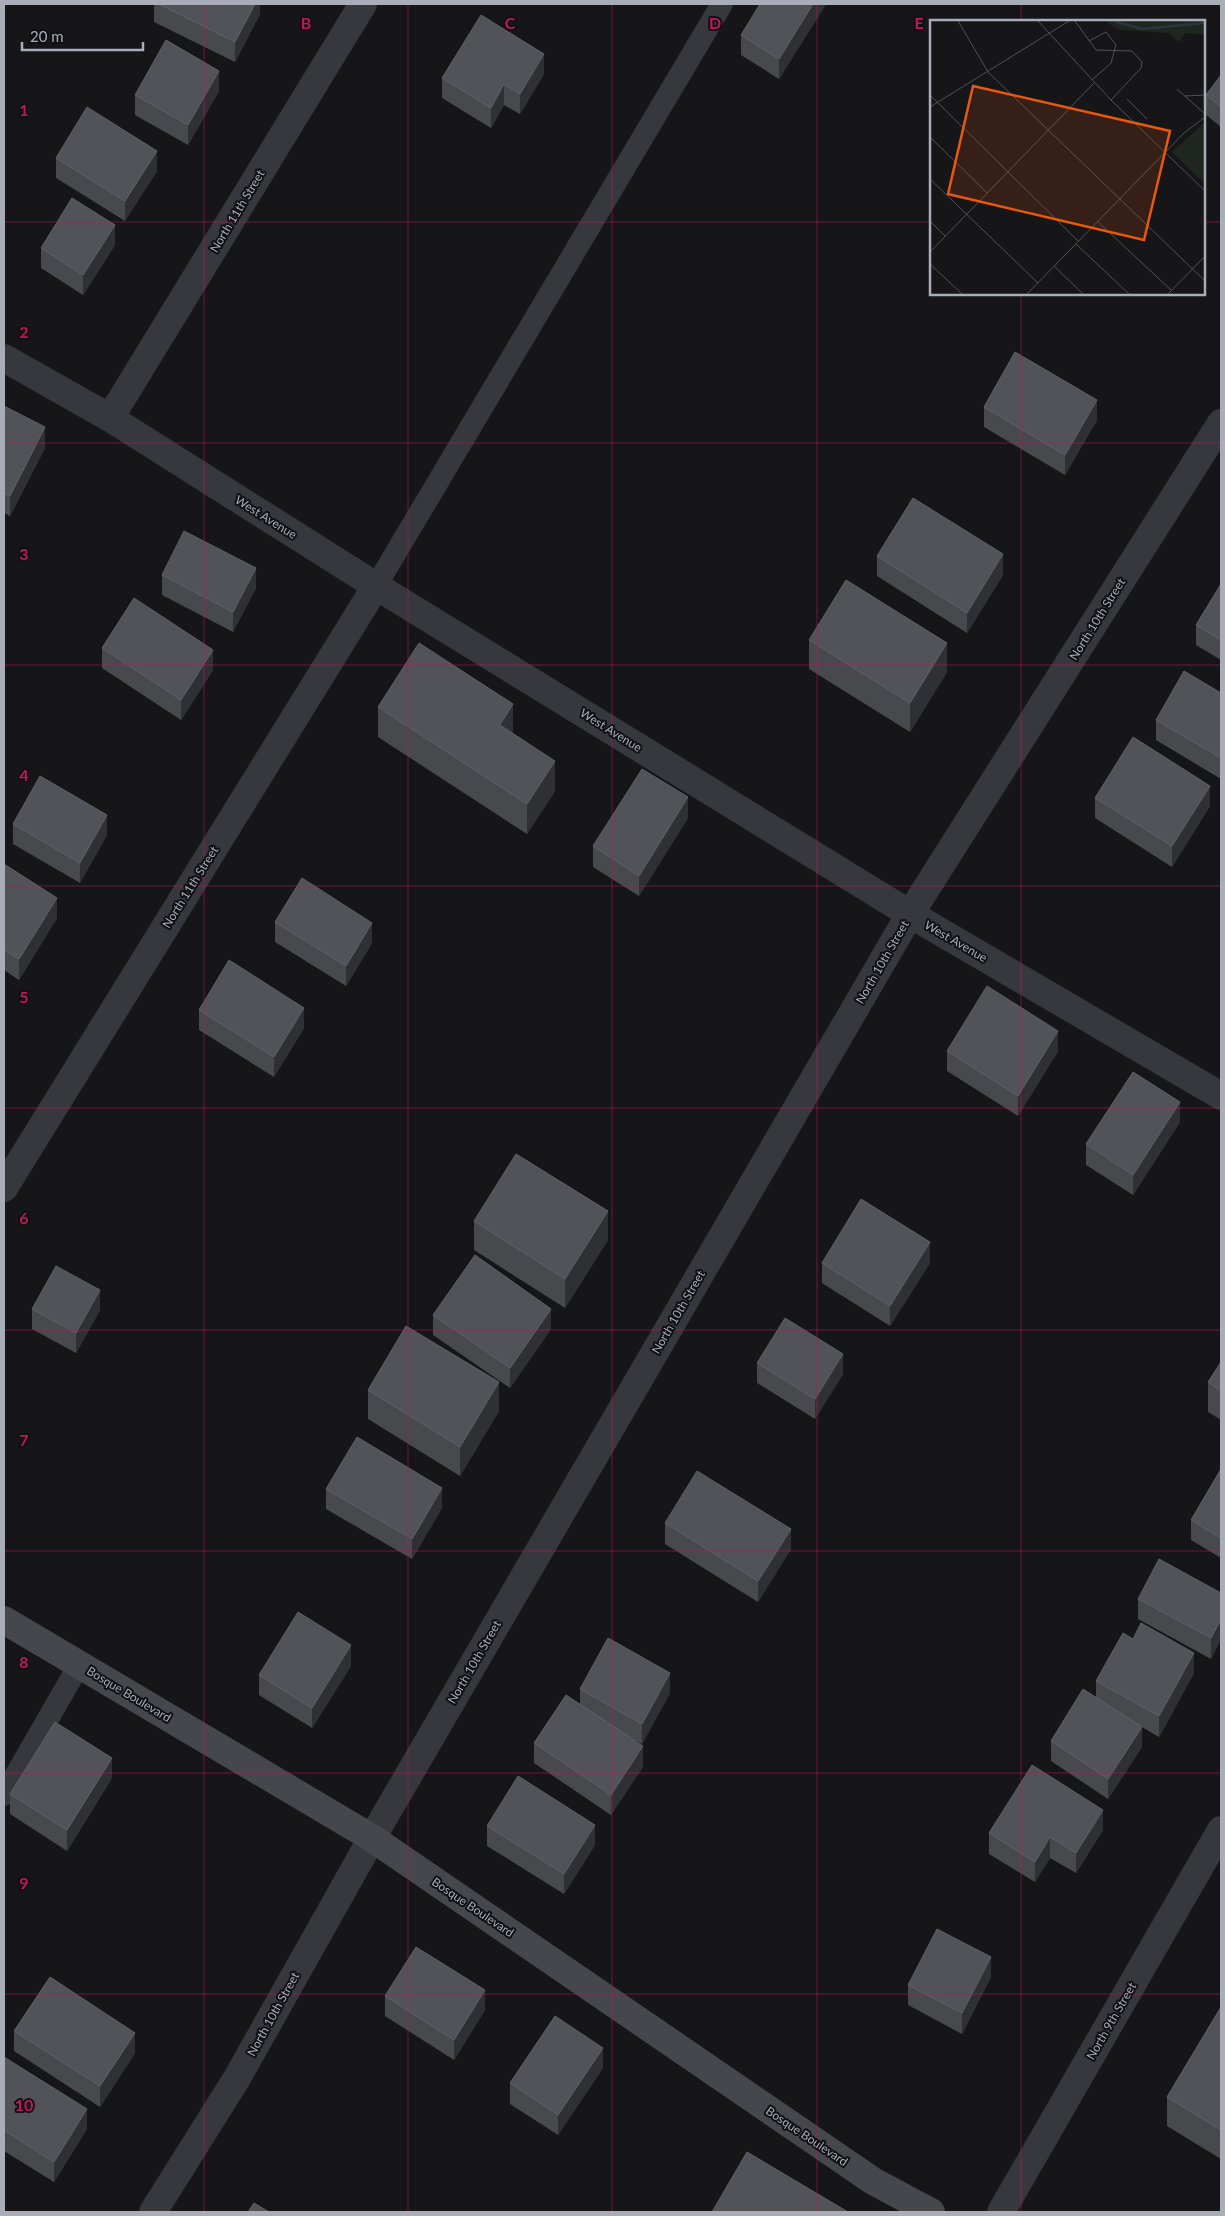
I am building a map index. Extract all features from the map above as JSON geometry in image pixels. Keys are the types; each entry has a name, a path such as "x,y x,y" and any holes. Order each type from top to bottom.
{"main road":[{"name":"Bosque Boulevard","path":"4,1620 372,1838 873,2181 931,2212"}],"street":[{"name":"North 11th Street","path":"110,418 363,4"},
{"name":"West Avenue","path":"4,358 110,418 376,586 910,914 1221,1096"},
{"name":"North 10th Street","path":"153,2212 237,2078 372,1838 910,914 1221,423"},
{"name":"North 11th Street","path":"4,1188 376,586"},
{"name":"North 9th Street","path":"1001,2212 1221,1830"}],"lane":[{"path":"376,586 722,4"},
{"path":"4,1794 79,1664"}],"building":[{"path":"159,4 255,4 235,42"},
{"path":"760,4 813,4 779,59 741,35"},
{"path":"481,15 544,54 520,94 504,84 491,108 442,78"},
{"path":"166,40 219,71 188,125 135,95"},
{"path":"1221,75 1221,107 1206,95"},
{"path":"87,107 157,151 125,201 56,158"},
{"path":"72,198 115,225 83,275 41,248"},
{"path":"1015,352 1097,400 1065,455 984,407"},
{"path":"4,406 45,427 10,496 4,493"},
{"path":"913,498 1003,554 967,613 877,556"},
{"path":"184,531 256,568 233,612 162,575"},
{"path":"846,580 947,643 910,703 809,640"},
{"path":"1221,584 1221,640 1196,625"},
{"path":"134,598 213,650 181,700 102,648"},
{"path":"419,643 513,704 500,725 555,761 527,804 378,707"},
{"path":"1184,671 1221,693 1221,758 1156,720"},
{"path":"1133,737 1210,786 1172,846 1095,798"},
{"path":"642,769 688,797 639,876 593,846"},
{"path":"40,776 107,815 80,863 13,824"},
{"path":"4,864 57,898 19,959 4,950"},
{"path":"302,878 372,923 346,966 275,922"},
{"path":"229,960 304,1008 274,1057 199,1010"},
{"path":"987,986 1058,1031 1018,1096 947,1051"},
{"path":"1133,1072 1180,1102 1133,1175 1086,1144"},
{"path":"516,1154 608,1211 565,1279 474,1221"},
{"path":"861,1199 930,1242 890,1306 822,1263"},
{"path":"475,1255 551,1309 510,1368 433,1315"},
{"path":"56,1266 100,1290 76,1333 32,1309"},
{"path":"785,1318 843,1354 815,1399 757,1363"},
{"path":"406,1326 499,1382 460,1447 368,1390"},
{"path":"1221,1362 1221,1391 1208,1382"},
{"path":"357,1437 442,1488 412,1539 326,1489"},
{"path":"1221,1469 1221,1538 1191,1520"},
{"path":"697,1471 791,1529 758,1581 665,1523"},
{"path":"1159,1559 1221,1593 1221,1619 1211,1638 1138,1599"},
{"path":"298,1612 351,1645 312,1708 259,1675"},
{"path":"1141,1623 1194,1653 1159,1716 1096,1681 1123,1633 1133,1639"},
{"path":"608,1638 670,1673 642,1724 580,1689"},
{"path":"1083,1689 1142,1727 1108,1779 1051,1741"},
{"path":"566,1695 643,1746 611,1795 534,1743"},
{"path":"55,1722 112,1758 67,1830 10,1794"},
{"path":"1032,1765 1103,1810 1076,1853 1050,1837 1035,1862 989,1833"},
{"path":"518,1776 595,1825 564,1874 487,1826"},
{"path":"937,1929 991,1957 962,2013 908,1985"},
{"path":"416,1947 485,1990 454,2040 385,1996"},
{"path":"50,1977 135,2033 100,2086 14,2031"},
{"path":"1221,2007 1221,2130 1167,2097"},
{"path":"555,2016 603,2048 558,2115 510,2083"},
{"path":"4,2057 87,2109 54,2162 4,2130"},
{"path":"747,2152 848,2212 712,2212"},
{"path":"254,2203 269,2212 248,2212"}]}
